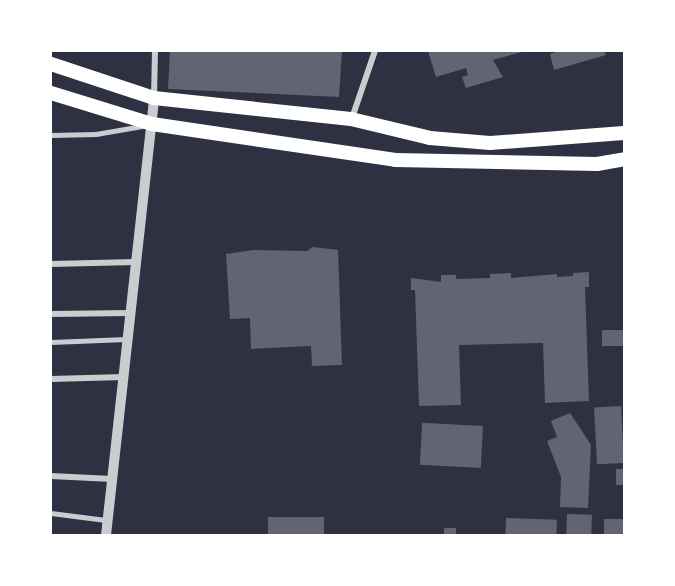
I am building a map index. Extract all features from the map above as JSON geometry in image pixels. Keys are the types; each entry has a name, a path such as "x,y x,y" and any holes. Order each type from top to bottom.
{"main road":[{"path":"51,64 154,98 351,119 430,138 489,144 624,132"},
{"path":"51,93 152,124 395,160 597,164 624,159"}],"street":[{"path":"106,535 152,124 155,51"},
{"path":"351,119 375,51"},
{"path":"51,264 137,262"},
{"path":"51,314 131,313"},
{"path":"51,379 124,377"},
{"path":"51,476 113,480"}],"lane":[{"path":"51,135 96,134 152,124"},
{"path":"51,342 128,339"},
{"path":"51,513 109,520"}],"building":[{"path":"170,51 342,51 339,97 168,89"},
{"path":"428,51 522,52 493,60 503,77 466,88 462,77 468,75 466,68 436,77"},
{"path":"559,51 604,51 606,55 554,70 550,54"},
{"path":"313,247 338,250 342,365 312,366 311,346 251,349 250,318 230,319 226,254 253,250 307,251"},
{"path":"589,272 589,287 585,287 589,401 545,403 543,343 459,345 461,405 419,406 415,290 411,290 411,278 441,282 441,275 456,275 456,279 490,278 490,274 511,273 511,278 557,274 557,277 573,276 573,273"},
{"path":"602,330 624,330 624,346 602,346"},
{"path":"621,406 624,463 597,464 594,407"},
{"path":"570,413 591,445 588,508 560,507 561,477 547,441 557,437 551,421"},
{"path":"422,423 483,426 481,468 420,465"},
{"path":"616,469 624,469 624,485 616,485"},
{"path":"567,514 592,515 591,535 566,535"},
{"path":"268,517 324,517 324,535 268,535"},
{"path":"506,518 557,520 556,535 505,535"},
{"path":"604,519 624,519 624,535 604,535"},
{"path":"444,528 456,528 456,535 444,535"}]}
